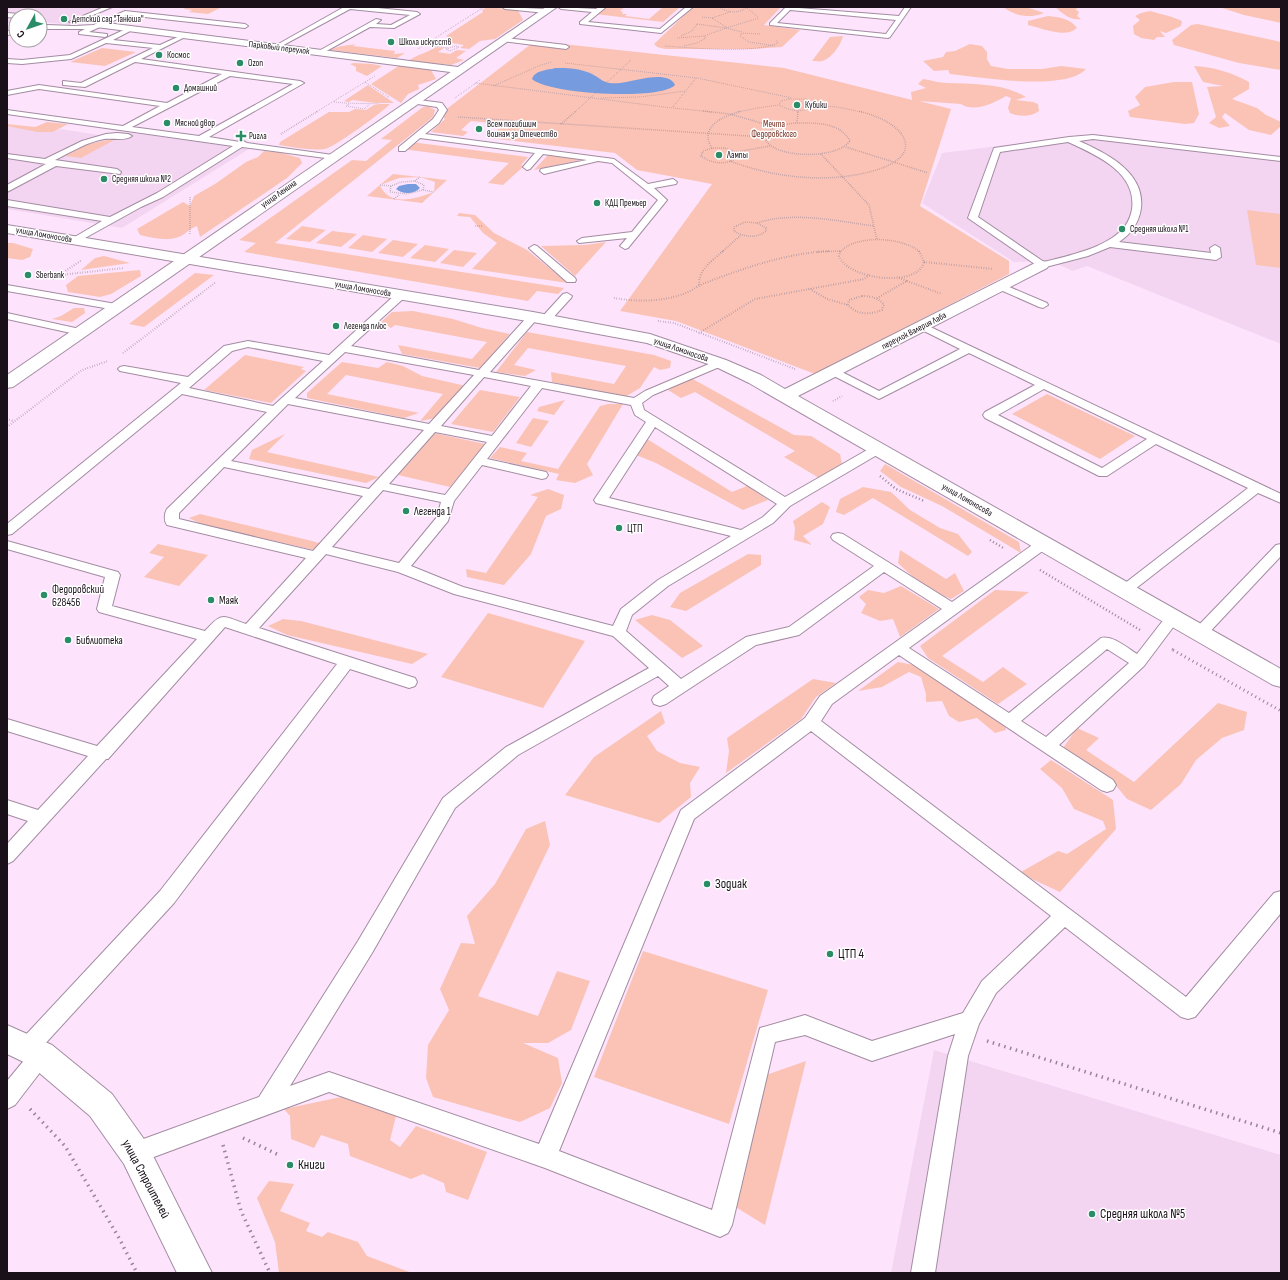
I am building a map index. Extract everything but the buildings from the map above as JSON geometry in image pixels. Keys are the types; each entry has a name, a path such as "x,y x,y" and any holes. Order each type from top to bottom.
{"street":[{"name":"улица Ленина","path":"7,383 458,70 505,40 549,9"},
{"name":"Парковый переулок","path":"99,25 458,70"},
{"name":"улица Ломоносова","path":"7,229 400,296 540,318 650,339 720,363 755,379 1281,679"},
{"name":"переулок Валерия Лаба","path":"785,396 1042,265"},
{"name":"улица Строителей","path":"25,1047 101,1105 135,1153 195,1273"}],"lane":[{"path":"72,22 109,7"},
{"path":"276,47 350,7 417,14 392,28 369,25"},
{"path":"505,7 549,9"},
{"path":"561,7 599,12"},
{"path":"599,12 582,23 661,31 690,7"},
{"path":"900,18 789,8 772,24 888,36 908,7"},
{"path":"160,16 174,10"},
{"path":"319,53 394,11"},
{"path":"161,47 81,33 125,13 244,26"},
{"path":"56,20 99,25"},
{"path":"663,22 671,23"},
{"path":"48,28 57,26 74,28 99,25"},
{"path":"7,61 22,62 71,57 105,38 130,29"},
{"path":"59,82 82,85 184,36"},
{"path":"505,40 566,47"},
{"path":"133,60 300,83 202,138"},
{"path":"124,128 230,73"},
{"path":"7,93 39,87 169,105"},
{"path":"402,149 419,136 441,115 443,110 439,105 414,101"},
{"path":"7,112 243,143 333,157"},
{"path":"46,162 81,143 94,138 122,135 217,152"},
{"path":"419,136 614,161 663,200 625,246"},
{"path":"1069,139 1110,161 1125,173 1133,183 1138,197 1138,206 1134,220 1124,234 1108,244 1084,254 1042,265 973,218 997,150 1069,139 1093,137 1281,159"},
{"path":"76,240 110,220 160,195 217,152 243,143"},
{"path":"527,167 541,151"},
{"path":"7,156 117,172"},
{"path":"544,171 606,159"},
{"path":"7,188 55,163"},
{"path":"647,187 673,182"},
{"path":"7,203 110,220"},
{"path":"582,241 635,234"},
{"path":"1108,244 1216,257 1215,248"},
{"path":"534,248 571,280"},
{"path":"1000,286 1043,305"},
{"path":"7,288 116,307"},
{"path":"400,296 275,410 172,512 172,522 402,568 459,591 618,632 680,687"},
{"path":"249,630 482,374 540,318 567,296"},
{"path":"7,316 80,332"},
{"path":"922,326 1281,499"},
{"path":"7,531 180,390 228,348 248,344 332,358"},
{"path":"343,348 636,402 649,393 720,363"},
{"path":"834,372 879,396 968,349"},
{"path":"124,368 190,381"},
{"path":"402,568 443,518 448,500 540,384"},
{"path":"1043,385 989,415 1103,473 1155,439"},
{"path":"180,390 275,410"},
{"path":"286,400 495,440"},
{"path":"636,402 639,412 786,503"},
{"path":"653,420 601,500 742,536"},
{"path":"618,632 626,612 662,583 768,520 786,503 878,449"},
{"path":"479,461 542,475"},
{"path":"222,463 376,490 448,500"},
{"path":"1125,590 1257,487"},
{"path":"838,537 953,609"},
{"path":"545,1157 687,815 811,722 826,700 1044,544"},
{"path":"7,545 113,575 104,609 208,637"},
{"path":"1200,633 1281,548"},
{"path":"660,700 751,641 794,631 884,566"},
{"path":"1047,746 1139,662 1173,618"},
{"path":"7,856 222,622 409,682"},
{"path":"1010,721 1106,642 1139,662"},
{"path":"899,648 1106,785"},
{"path":"10,1095 25,1047 167,897 347,662"},
{"path":"266,1105 364,947 449,803 512,751 659,669"},
{"path":"811,722 1188,1010 1281,900"},
{"path":"7,725 102,754"},
{"path":"7,807 42,818"},
{"path":"923,1273 958,1056 967,1027 989,987 1064,915"},
{"path":"135,1153 329,1082 545,1157 720,1226 768,1035 805,1025 872,1050 967,1027"}],"path":[{"path":"473,7 482,8"},
{"path":"719,7 723,10 732,12"},
{"path":"697,17 712,18 750,7"},
{"path":"747,8 758,18 764,21"},
{"path":"712,18 726,28"},
{"path":"676,39 690,36 704,36 758,18"},
{"path":"697,24 766,35"},
{"path":"742,32 740,36 749,42 775,46"},
{"path":"665,46 697,43 706,38 704,36"},
{"path":"772,37 777,40 778,43 775,46"},
{"path":"665,46 663,44 666,43"},
{"path":"424,45 448,48 456,46 459,47 450,51 446,49 448,48"},
{"path":"665,46 743,48 775,46"},
{"path":"560,124 591,98 631,60"},
{"path":"493,86 542,65 554,62"},
{"path":"559,62 697,78 806,100 814,105 860,112 882,120 898,129 903,134 907,145 902,156 878,170 842,177 806,178 774,174 747,168 730,161"},
{"path":"672,108 697,78"},
{"path":"365,82 391,99"},
{"path":"475,84 730,114 775,127"},
{"path":"591,98 640,97 686,90"},
{"path":"712,149 708,143 708,133 716,122 730,114 753,108 779,104 781,101 792,98"},
{"path":"350,104 346,106 364,108 370,104"},
{"path":"779,104 785,108 798,110 810,108 814,105"},
{"path":"797,123 798,110"},
{"path":"441,115 764,137"},
{"path":"797,123 823,125 843,132 848,136 850,142 846,147 840,150 821,154 789,153 771,146 764,140 764,137 767,131 775,127 797,123"},
{"path":"736,152 739,156 737,158 730,161 718,162 703,158 701,154 712,149 725,148 736,152 771,146"},
{"path":"846,147 928,173"},
{"path":"821,154 869,205 877,240"},
{"path":"415,182 420,177"},
{"path":"380,185 391,186 401,182 415,182 424,185 423,190"},
{"path":"391,186 390,192 399,195 413,194 423,190 434,192"},
{"path":"190,192 190,234"},
{"path":"394,199 399,195"},
{"path":"757,223 766,228 765,233 752,236 741,235 734,229 737,225 746,222 757,223 771,219 787,218 874,226"},
{"path":"475,226 483,226"},
{"path":"699,285 699,278 702,270 741,235"},
{"path":"614,298 643,301 658,300 685,294 699,285 783,259 807,254 840,251 852,243 877,240 907,245 922,254 924,262 920,270 913,274 897,277 869,275 847,267 841,262 839,256 840,251"},
{"path":"924,262 994,269"},
{"path":"59,275 125,268"},
{"path":"699,333 755,299 864,279 869,275"},
{"path":"897,277 967,304"},
{"path":"122,354 220,278"},
{"path":"877,298 907,281"},
{"path":"810,288 827,299 848,305 854,310 860,312 878,312 882,310 884,304 877,298 856,296 849,300 848,305"},
{"path":"7,427 82,370 108,361"},
{"path":"7,419 15,421"},
{"path":"859,460 896,489 925,502"},
{"path":"984,536 1156,640 1281,711"},
{"path":"967,1027 1281,1133"},
{"path":"10,1095 65,1146 119,1238 137,1273"},
{"path":"216,1123 281,1156"},
{"path":"216,1123 241,1211 270,1273"}],"shaded area":[{"name":"Детский сад \"Танюша\"","path":"7,7 117,7 72,25 48,22 48,8 8,8 7,23"},
{"name":"Средняя школа №2","path":"7,125 53,132 61,129 99,135 120,132 249,149 122,228 7,209"},
{"name":"Средняя школа №1","path":"1079,136 1281,160 1281,344 1087,266 1073,271 1050,261 1014,262 922,203 942,153"},
{"name":"Средняя школа №5","path":"934,1050 1281,1155 1281,1273 891,1273"}],"green space":[{"path":"188,7 222,7 208,14 189,12 192,10 183,9"},
{"path":"487,7 518,10 523,20 495,39 480,41 469,49 460,48 464,45 452,43 447,46 439,45 450,38 446,36 483,12 482,10"},
{"path":"605,7 625,7 620,11 623,12 622,14 627,14 625,16 649,19 663,7 680,7 663,22 595,14"},
{"path":"693,7 781,7 764,25 800,30 782,47 752,49 665,49 657,47 654,44"},
{"path":"1003,7 1026,7 1044,13 1033,16 1022,16 1012,13"},
{"path":"1055,7 1082,7 1075,9 1079,12 1077,16 1081,19 1070,18"},
{"path":"1219,7 1281,7 1281,23 1244,15"},
{"path":"1150,11 1182,21 1181,26 1166,33 1160,31 1165,37 1157,37 1154,40 1141,38 1134,34 1133,26 1140,20 1135,16"},
{"path":"1048,16 1071,22 1077,28 1066,33 1060,33 1028,25 1028,21"},
{"path":"1198,24 1281,42 1281,70 1239,63 1174,45 1172,40 1191,25"},
{"path":"843,36 838,47 829,58 821,61 812,61 830,37"},
{"name":"Мечта Федоровского","path":"535,41 784,68 912,100 911,92 926,88 918,84 923,79 944,83 988,85 1017,92 1026,97 1016,100 1038,104 1039,111 1025,116 1010,113 1008,108 1011,98 1006,96 990,104 972,108 961,104 919,101 951,109 920,206 1009,261 1009,274 815,374 676,321 620,311 712,184 637,170 615,153 490,138 503,124 471,121 461,130 468,132 463,136 431,132 445,119 442,115 448,108"},
{"path":"356,44 353,46 395,51 394,54 405,53 397,58 330,50 340,46"},
{"path":"970,44 982,46 987,52 987,59 991,66 1008,69 1042,69 1061,66 1086,69 1075,76 1060,80 1000,80 950,74 948,70 934,71 923,61 943,57 946,52 955,51"},
{"path":"436,47 444,48 438,52 450,54 457,50 466,51 456,58 464,60 451,65 408,61 429,51"},
{"path":"102,48 136,52 105,66 70,62"},
{"path":"354,63 382,66 367,76 356,71 356,67 350,64"},
{"path":"400,65 431,70 436,79 418,85 419,89 408,94 401,103 371,84"},
{"path":"1194,66 1222,71 1235,75 1249,82 1249,89 1232,99 1257,108 1266,115 1281,122 1280,127 1271,135 1249,130 1225,113 1222,117 1230,126 1219,128 1209,123 1216,117 1207,87 1223,86 1203,82"},
{"path":"1174,82 1192,82 1199,114 1194,123 1185,124 1130,117 1128,111 1140,105 1135,97 1145,87"},
{"path":"368,85 394,103 376,103 352,100 349,102 344,101"},
{"path":"390,104 358,129 330,147 314,150 279,145 280,142 329,112 349,112 355,109 366,110 374,105"},
{"path":"428,106 435,110 433,117 275,243 564,288 558,294 537,291 528,301 244,252 256,243 239,240 352,160 366,161 392,140 381,139 423,107"},
{"path":"47,122 68,124 53,132 37,132 7,126 7,124 35,127"},
{"path":"118,138 81,158 65,156 88,144"},
{"path":"411,142 528,157 521,165 524,166 503,185 488,183 509,163 402,149"},
{"path":"264,151 278,152 300,158 302,163 287,178 200,237 197,226 181,236 171,239 160,239 140,235 137,229 183,202 190,206 194,196 215,184 246,162 258,157"},
{"path":"549,154 590,158 534,170"},
{"path":"393,174 420,177 399,178 380,185"},
{"path":"420,177 447,180 434,192 435,182"},
{"path":"380,185 384,192 390,197 397,199 420,197 434,192 422,203 367,196"},
{"path":"1247,210 1281,214 1281,268 1256,265"},
{"path":"459,213 475,215 494,233 527,250 568,283 472,269 497,243 483,233 470,217 457,216"},
{"path":"302,226 326,230 310,242 286,239"},
{"path":"332,231 357,234 341,247 316,243"},
{"path":"363,235 387,239 372,252 348,248"},
{"path":"393,240 418,244 403,257 378,253"},
{"path":"606,242 575,276 541,246 585,245"},
{"path":"7,243 13,243 33,249 30,257 22,260 7,258"},
{"path":"425,245 449,249 435,262 410,258"},
{"path":"454,250 477,253 463,267 440,263"},
{"path":"104,256 130,263 81,270 95,258"},
{"path":"140,270 141,276 111,294 100,297 68,292 66,285 78,276"},
{"path":"195,273 214,275 144,327 129,324"},
{"path":"74,308 84,308 85,313 72,322 52,319 61,316"},
{"path":"413,311 453,319 482,328 510,334 480,368 402,354 398,345 472,359 487,342 395,325 391,328 381,322 392,312"},
{"path":"527,332 654,355 671,361 670,368 660,370 654,367 640,388 625,397 552,382 551,372 614,384 626,366 528,348 514,365 536,370 525,376 496,372"},
{"path":"245,355 304,367 301,369 306,371 271,403 204,390"},
{"path":"342,362 378,368 387,362 403,366 422,376 466,386 436,418 420,421 443,394 346,375 327,394 419,413 404,418 307,398 307,393"},
{"path":"691,378 794,435 811,436 840,454 842,464 819,478 784,457 795,451 695,392 681,398 668,390"},
{"path":"480,390 520,397 493,432 451,424"},
{"path":"1047,394 1135,436 1100,459 1012,414"},
{"path":"565,400 554,415 537,411 539,407"},
{"path":"608,404 623,404 587,464 593,475 575,483 556,480 559,474 490,458 500,447 527,453 521,461 558,469 600,406"},
{"path":"533,418 549,421 531,447 516,443"},
{"path":"434,433 485,444 450,487 398,475"},
{"path":"285,434 267,452 379,477 366,483 249,459 252,450"},
{"path":"647,439 732,492 747,486 768,500 743,510 656,463 636,455"},
{"path":"885,464 1019,542 1021,553 942,506 901,487 880,471"},
{"path":"863,487 891,492 910,510 940,528 958,534 972,552 968,556 873,498 844,515 836,512 840,499"},
{"path":"548,489 564,495 561,509 546,516 531,554 504,585 467,577 466,569 486,573 538,497 530,495"},
{"path":"822,502 830,507 823,524 803,536 812,545 794,540 795,528 793,521"},
{"path":"200,514 322,544 315,550 203,525 189,518"},
{"path":"158,544 208,555 179,586 144,577 164,557 149,553"},
{"path":"900,550 946,579 955,573 964,591 951,599 929,588 898,563"},
{"path":"748,554 761,555 761,565 686,611 670,607 680,593"},
{"path":"901,586 939,609 900,637 893,619 880,621 861,613 866,604 859,597 868,590 884,593"},
{"path":"995,590 1029,592 942,656 983,682 1003,667 1027,684 998,704 928,658 920,646"},
{"path":"488,613 585,641 543,708 441,677"},
{"path":"652,615 670,620 703,646 682,658 635,620"},
{"path":"283,619 301,621 428,654 412,664 287,635 268,626"},
{"path":"898,662 919,666 1005,725 1006,730 995,733 977,718 959,722 949,716 942,701 926,702 926,694 921,677 909,672 882,687 858,691"},
{"path":"813,679 836,683 816,697 801,719 726,773 729,751 727,738"},
{"path":"1218,703 1247,712 1244,730 1222,738 1196,760 1181,784 1151,810 1127,799 1113,782 1063,748 1077,728 1099,738 1086,750 1134,782"},
{"path":"661,711 665,723 647,736 657,751 680,763 700,767 690,783 691,797 659,823 565,795 594,757"},
{"path":"1051,760 1113,800 1116,829 1060,892 1019,873 1058,851 1067,854 1106,829 1103,821 1074,809 1062,788 1040,769"},
{"path":"545,821 550,845 478,996 538,1016 557,971 590,981 571,1030 548,1043 523,1043 558,1058 562,1083 550,1108 520,1122 433,1097 426,1078 428,1045 449,1010 440,989 461,943 475,944 467,916 495,884 526,829"},
{"path":"643,951 768,990 729,1124 594,1077"},
{"path":"806,1061 765,1225 734,1206 766,1075"},
{"path":"341,1097 396,1116 390,1140 400,1147 416,1126 487,1152 468,1200 446,1192 444,1183 423,1174 411,1179 350,1156 348,1144 321,1135 314,1148 291,1139 290,1116 284,1109"},
{"path":"269,1181 294,1184 280,1211 310,1223 306,1231 322,1237 328,1232 358,1242 367,1256 412,1273 279,1273 275,1242 257,1198"}],"water":[{"path":"556,68 572,68 583,71 609,83 620,83 658,77 671,80 675,85 665,90 649,93 604,94 559,89 542,84 532,79 539,72"},
{"path":"416,184 420,188 415,192 408,193 396,189 399,186"}],"place":[{"name":"Детский сад \"Танюша\"","path":"64,19"},
{"name":"Школа искусств","path":"391,42"},
{"name":"Космос","path":"159,55"},
{"name":"Ozon","path":"240,63"},
{"name":"Домашний","path":"176,88"},
{"name":"Кубики","path":"797,105"},
{"name":"Мясной двор","path":"167,123"},
{"name":"Всем погибшим воинам за Отечество","path":"479,129"},
{"name":"Ригла","path":"241,136"},
{"name":"Лампы","path":"719,155"},
{"name":"Средняя школа №2","path":"104,179"},
{"name":"КДЦ Премьер","path":"597,203"},
{"name":"Средняя школа №1","path":"1122,229"},
{"name":"Sberbank","path":"28,275"},
{"name":"Легенда плюс","path":"336,326"},
{"name":"Легенда 1","path":"406,511"},
{"name":"ЦТП","path":"619,528"},
{"name":"Федоровский 628456","path":"44,595"},
{"name":"Маяк","path":"211,600"},
{"name":"Библиотека","path":"68,640"},
{"name":"Зодиак","path":"707,884"},
{"name":"ЦТП 4","path":"830,954"},
{"name":"Книги","path":"290,1165"},
{"name":"Средняя школа №5","path":"1092,1214"}]}
